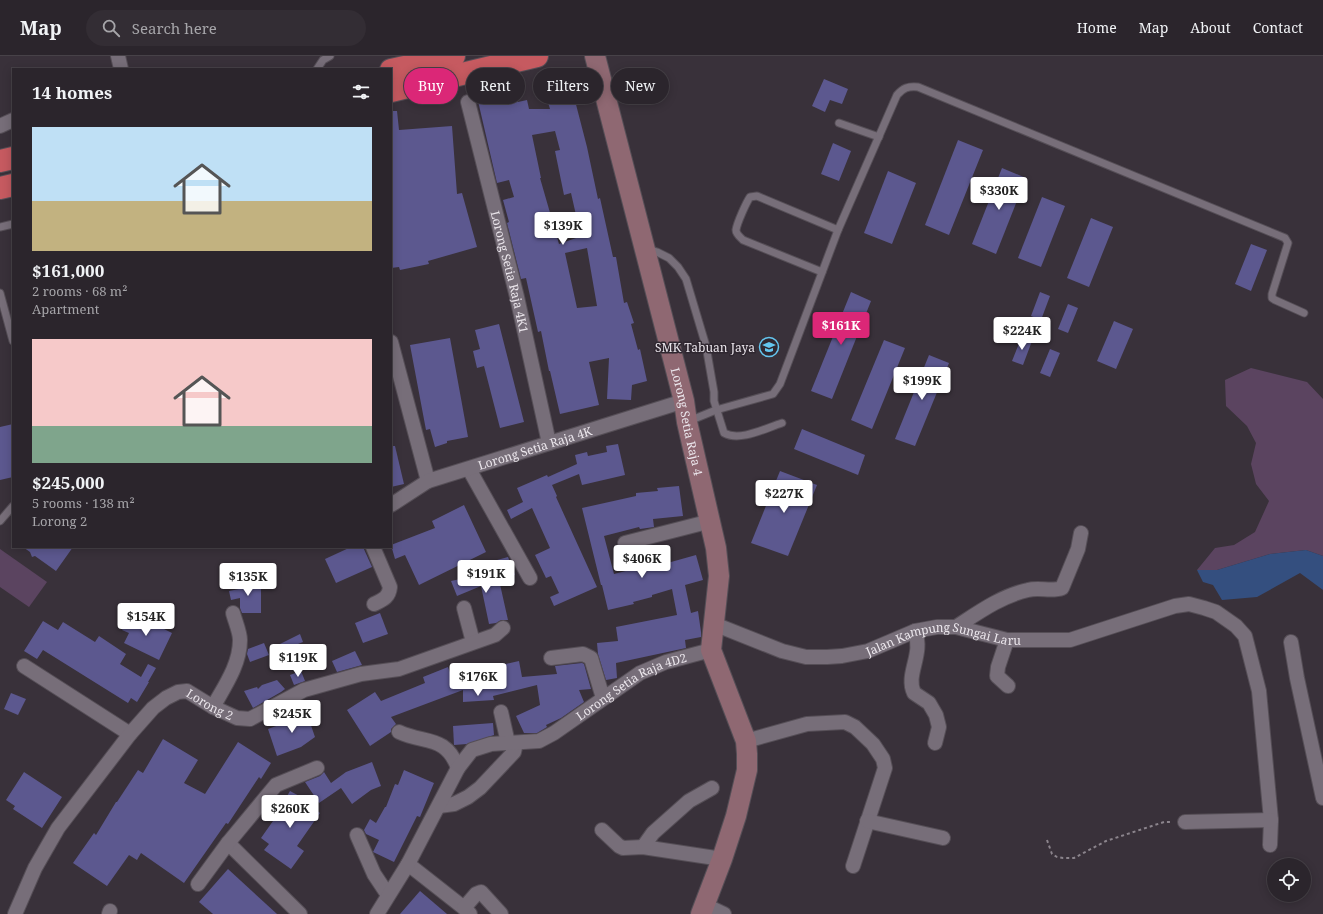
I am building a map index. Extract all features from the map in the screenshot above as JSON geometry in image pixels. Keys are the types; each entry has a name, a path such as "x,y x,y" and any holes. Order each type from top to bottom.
{"highway":[{"path":"392,70 454,56"},
{"path":"392,91 537,56"},
{"path":"0,161 12,158"},
{"path":"0,188 12,185"}],"street":[{"path":"118,56 121,68"},
{"name":"Lorong Setia Raja 4","path":"595,56 684,401 687,422 711,521 719,576 711,650"},
{"name":"Lorong Setia Raja 4K1","path":"469,104 517,297 549,443"},
{"path":"0,126 12,120"},
{"path":"392,346 428,481"},
{"name":"Lorong Setia Raja 4K","path":"392,504 428,481 684,401"},
{"path":"469,469 530,578"},
{"path":"625,543 711,521"},
{"path":"956,627 986,607 1018,593 1030,589 1042,588 1057,590 1062,588 1078,549 1081,533"},
{"path":"373,548 390,587 390,593 386,598 374,604"},
{"name":"Jalan Kampung Sungai Laru","path":"714,624 782,651 806,657 842,656 868,651 915,631 937,627 956,627 1006,640 1070,640 1175,606 1189,604 1216,612 1236,626 1245,636 1259,691 1272,820 1270,845"},
{"path":"464,608 473,642"},
{"path":"213,707 233,672 237,657 240,640 233,613"},
{"name":"Lorong 2","path":"15,914 35,868 58,828 130,734 153,708 166,698 178,692 187,692 213,707 237,718 250,720 304,690 361,674 399,669 495,634 503,628"},
{"path":"915,631 918,639 918,652 911,684 914,693 928,703 938,720 939,727 935,742"},
{"path":"1006,640 998,667 997,676 1008,686"},
{"path":"1291,642 1297,678 1323,798"},
{"path":"711,650 746,741 747,770 736,816 703,909 724,914"},
{"name":"Lorong Setia Raja 4D2","path":"377,914 408,864 458,768 472,750 491,744 539,741 554,733 640,673 666,662 711,650"},
{"path":"551,658 583,654 592,658 603,698"},
{"path":"24,666 130,734"},
{"path":"438,806 454,804 468,797 480,788 514,752 501,712"},
{"path":"746,741 807,724 844,722 855,727 873,744 883,759 885,768 853,866"},
{"path":"399,732 408,736 436,742 448,750 455,759 458,768"},
{"path":"198,884 228,843 276,785 317,768"},
{"path":"643,848 653,833 689,801 712,788"},
{"path":"1185,822 1272,820"},
{"path":"868,821 943,838"},
{"path":"602,830 623,848 643,848 722,859"},
{"path":"357,835 374,874 388,895"},
{"path":"228,843 300,914"},
{"path":"408,864 467,911 476,894 481,892 501,914"}],"lane":[{"path":"317,68 323,60 330,56"},
{"path":"687,422 716,410 773,394 780,384 838,230 897,95 901,90 909,87 918,88 1285,238 1288,243 1272,298 1304,313"},
{"path":"839,123 879,137"},
{"path":"822,272 743,240 738,236 736,230 750,196 757,196 838,230"},
{"path":"0,227 12,224"},
{"path":"644,248 669,258 686,278 706,346 716,410 724,434 738,437 782,423"},
{"path":"0,293 12,337"},
{"path":"0,521 12,509"}],"path":[{"path":"1047,840 1052,854 1057,857 1074,858 1106,841 1164,822 1185,822"}],"shaded area":[{"path":"1251,368 1307,382 1323,399 1323,556 1306,550 1270,554 1217,570 1197,570 1215,548 1234,545 1255,532 1269,501 1256,484 1251,464 1256,443 1247,426 1226,406 1225,380"},
{"path":"0,549 47,582 29,607 0,587"}],"water":[{"path":"1306,550 1323,556 1323,590 1300,573 1257,597 1222,600 1213,585 1203,582 1197,570 1217,570 1270,554"}],"building":[{"path":"824,79 848,89 842,104 830,100 825,112 812,106"},
{"path":"525,100 527,100 529,109 550,109 548,104 576,104 598,199 600,198 613,257 616,257 624,303 627,302 634,323 631,324 638,350 640,349 647,381 632,385 631,400 607,399 609,358 589,362 599,405 560,414 541,331 538,332 526,278 521,279 507,223 509,222 503,200 514,197 509,180 497,183 479,104 525,104","holes":["555,131 560,150 555,151 564,195 571,193 576,215 571,216 576,238 559,244 540,178 532,135","587,248 597,306 577,308 565,253"]},
{"path":"392,111 397,111 399,130 452,126 457,194 462,193 477,247 428,261 429,264 400,270 399,267 392,268"},
{"path":"958,140 983,150 949,235 925,225"},
{"path":"833,143 851,151 839,181 821,174"},
{"path":"1002,168 1026,178 996,254 972,244"},
{"path":"888,171 916,183 892,244 864,233"},
{"path":"1042,197 1065,206 1041,267 1018,258"},
{"path":"1091,218 1113,227 1089,287 1067,278"},
{"path":"1251,244 1267,250 1251,291 1235,284"},
{"path":"851,292 871,301 832,399 811,391"},
{"path":"1040,292 1050,296 1041,320 1031,316"},
{"path":"1068,304 1078,308 1068,333 1058,329"},
{"path":"1114,321 1133,329 1116,369 1097,361"},
{"path":"499,324 524,422 500,428 484,366 477,368 473,351 480,349 475,330"},
{"path":"1022,336 1032,341 1023,365 1012,361"},
{"path":"450,338 468,437 447,441 447,443 435,447 430,429 426,430 410,345"},
{"path":"884,340 905,348 872,429 851,420"},
{"path":"1050,349 1060,353 1050,377 1040,373"},
{"path":"929,355 949,363 915,446 895,439"},
{"path":"12,424 12,477 0,480 0,427"},
{"path":"802,429 865,455 858,475 794,449"},
{"path":"618,444 625,475 582,485 579,474 552,485 597,587 554,606 550,597 559,593 551,576 546,578 535,555 550,548 532,508 511,519 507,510 523,502 517,488 547,475 548,477 577,464 575,455 587,452 588,456 607,452 606,446"},
{"path":"392,446 395,446 404,484 392,487"},
{"path":"780,471 817,485 788,556 751,543"},
{"path":"679,486 683,516 653,519 654,527 640,529 639,527 604,536 614,574 645,566 646,569 696,555 703,580 685,585 691,613 698,611 701,637 685,640 686,648 616,663 617,678 606,680 598,654 597,643 618,641 616,627 677,615 672,589 652,595 652,597 633,602 634,604 608,610 582,508 636,496 636,493 658,491 657,488"},
{"path":"464,505 486,552 419,585 405,555 395,559 392,545 435,528 432,521"},
{"path":"24,548 72,548 56,571 35,556 32,557 30,552"},
{"path":"349,548 363,548 372,567 336,583 325,559"},
{"path":"508,557 515,575 503,578 497,560"},
{"path":"497,571 508,620 501,620 496,623 489,624 481,586 457,596 451,581"},
{"path":"239,583 261,583 261,613 242,613 240,608 240,598 231,600 229,591 239,589"},
{"path":"380,613 388,634 363,643 355,623"},
{"path":"130,615 148,624 150,622 172,633 159,660 124,643 129,633 122,630"},
{"path":"43,621 58,630 63,622 95,642 99,636 126,654 120,664 141,677 148,664 156,668 137,702 131,698 128,703 43,650 37,659 24,651"},
{"path":"300,634 303,642 276,653 274,647"},
{"path":"264,643 269,655 250,662 247,654 248,649"},
{"path":"355,651 362,665 337,672 332,661"},
{"path":"519,661 522,677 557,674 555,666 582,663 584,664 591,689 579,690 584,702 561,718 546,725 547,727 537,733 524,733 516,716 540,705 537,685 493,696 494,700 463,702 463,690 391,717 396,724 391,729 391,732 370,746 347,710 375,692 381,701 425,683 423,677 448,667 451,675 499,672 497,666"},
{"path":"301,671 305,681 294,685 290,675"},
{"path":"277,680 285,689 253,708 244,691 257,687 258,689 262,685"},
{"path":"11,693 26,699 18,715 4,709"},
{"path":"306,711 315,737 301,747 277,756 268,729 287,722 286,720"},
{"path":"493,723 494,735 467,744 454,745 453,726"},
{"path":"163,739 198,760 184,783 205,794 238,742 271,763 261,779 259,777 228,824 226,823 184,883 141,853 137,860 129,855 107,886 73,863 94,833 96,835 138,770 143,773"},
{"path":"372,762 381,786 371,790 352,804 341,788 319,803 305,782 320,776 324,772 331,783 346,772"},
{"path":"404,770 434,783 420,817 417,816 394,862 373,852 379,840 366,834 364,830 370,819 376,823 386,807 395,784 398,785"},
{"path":"24,772 62,797 42,828 13,809 15,806 6,800"},
{"path":"290,791 316,805 312,807 320,813 297,846 304,851 291,869 264,850 269,844 261,838 285,804 283,803"},
{"path":"228,869 277,914 213,914 199,902"},
{"path":"420,891 447,914 400,914"}],"place":[{"name":"SMK Tabuan Jaya","path":"769,347"}]}
